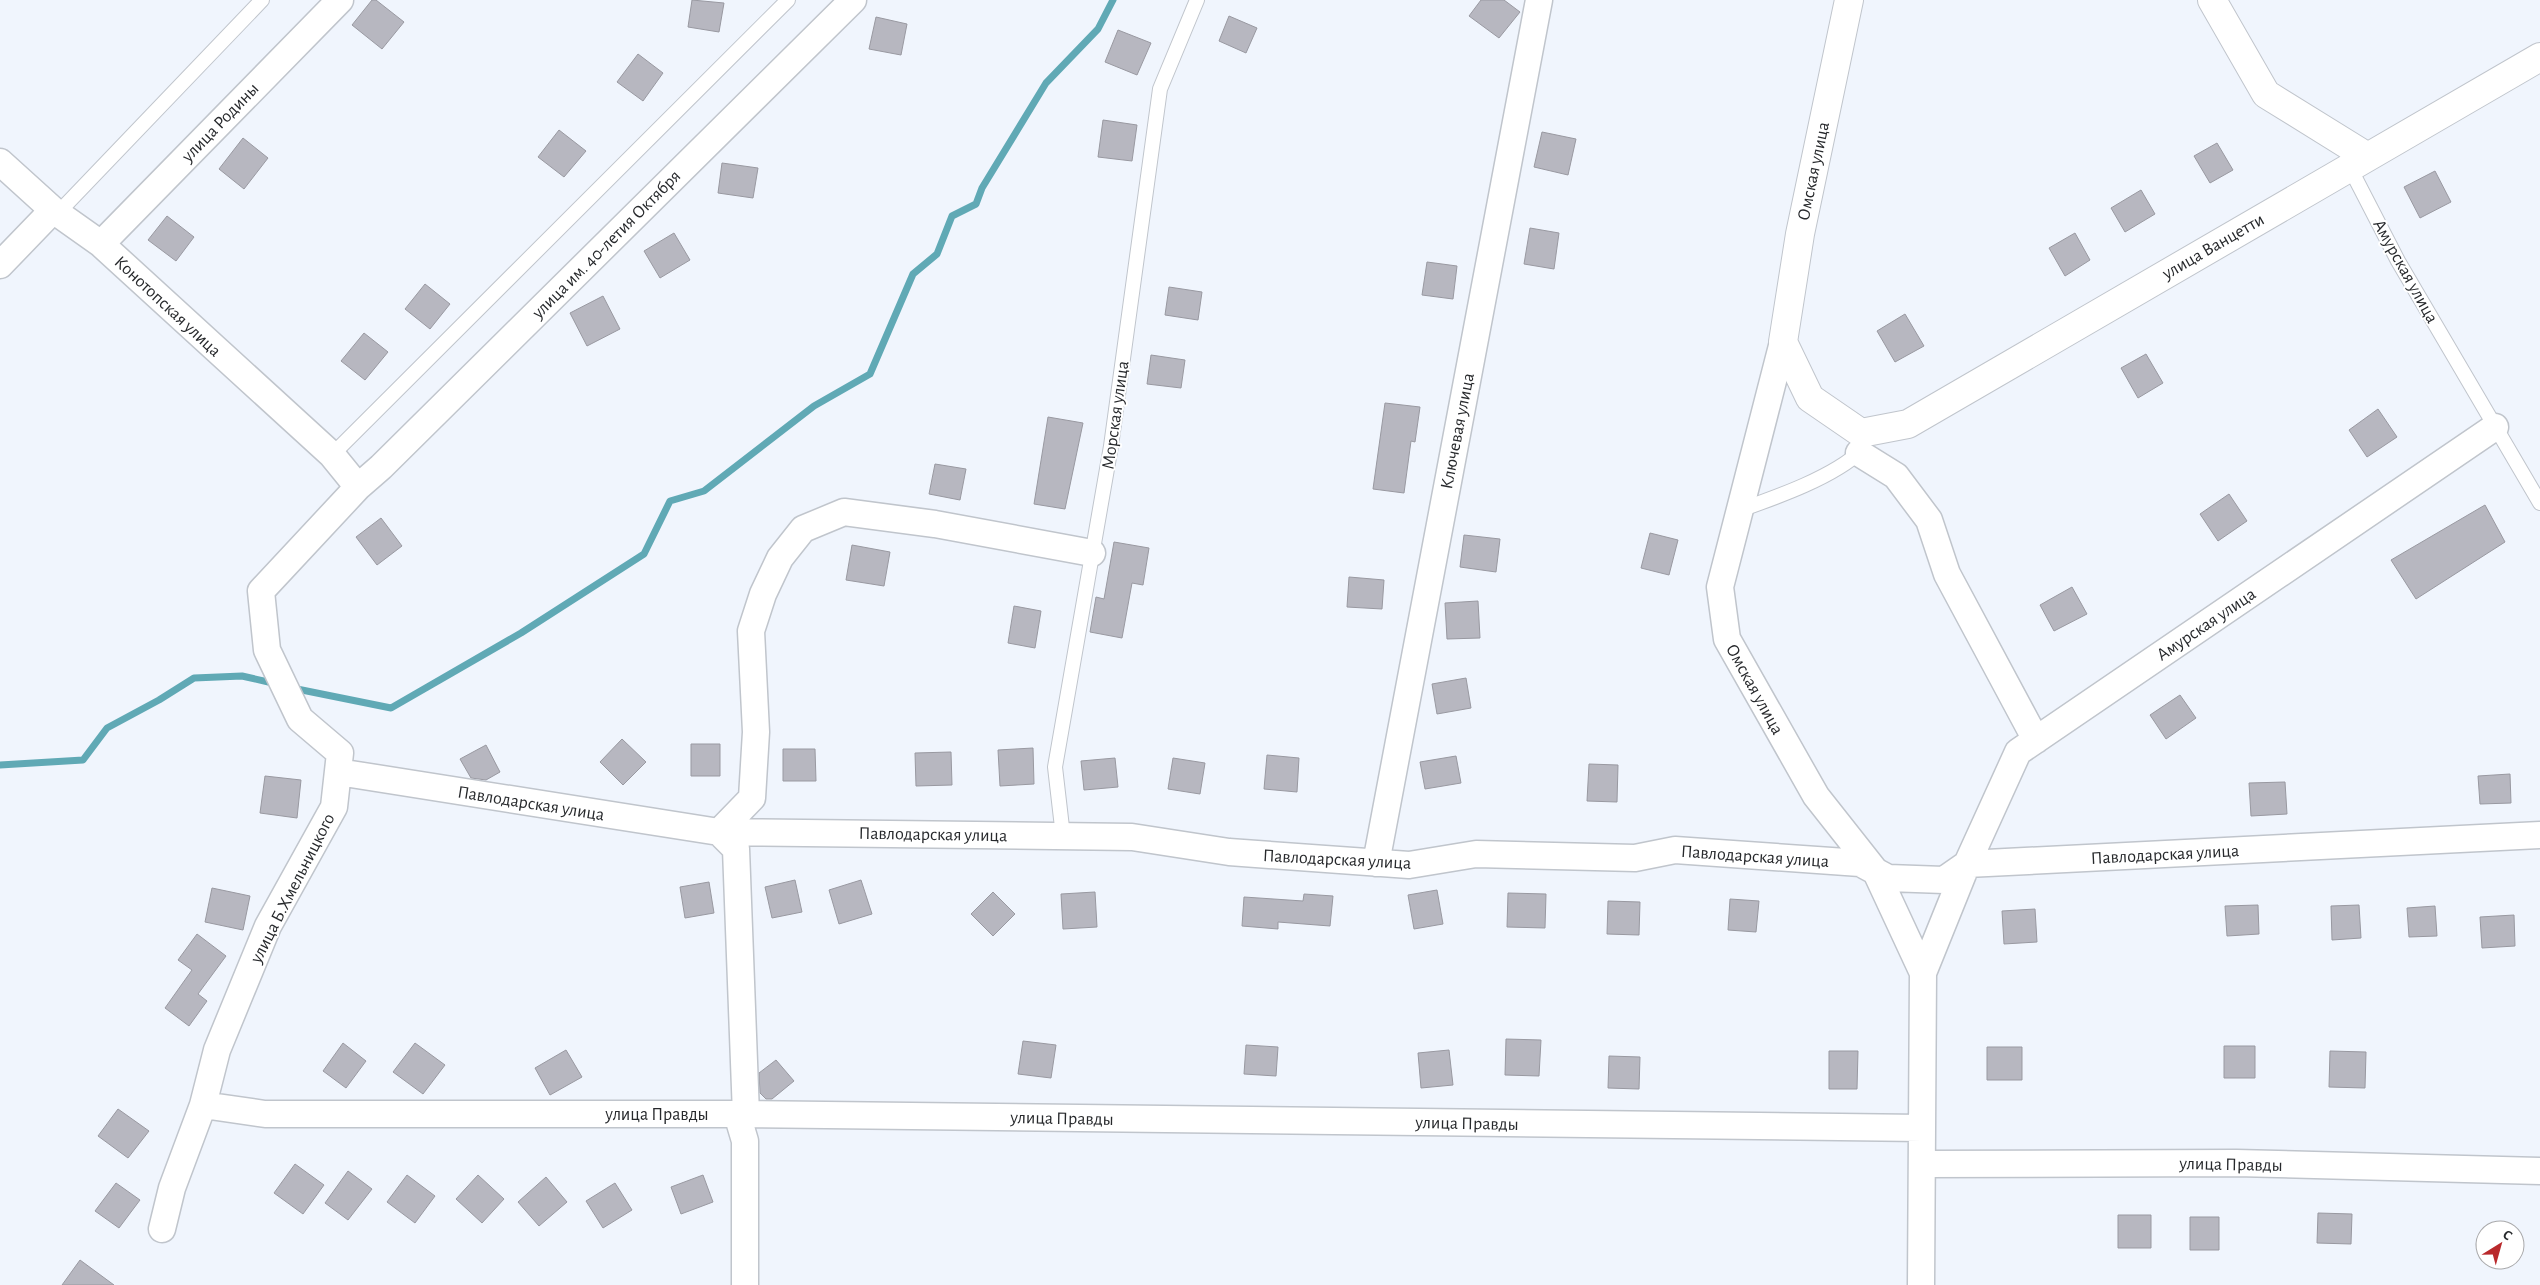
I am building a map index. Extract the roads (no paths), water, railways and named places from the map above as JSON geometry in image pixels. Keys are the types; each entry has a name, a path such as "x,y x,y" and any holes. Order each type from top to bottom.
{"street":[{"name":"улица Родины","path":"101,244 340,0"},
{"name":"улица им. 40-летия Октября","path":"358,487 402,446 853,0"},
{"name":"Ключевая улица","path":"1376,863 1540,0"},
{"name":"Омская улица","path":"1849,0 1800,234 1783,342 1720,587 1727,639 1816,796 1876,872 1923,973"},
{"path":"2212,0 2266,94 2358,161"},
{"name":"улица Ванцетти","path":"1884,428 1908,424 2358,161 2540,58"},
{"name":"Конотопская улица","path":"0,162 55,212 101,244 332,455"},
{"path":"0,265 55,212"},
{"path":"1783,342 1810,398 1861,433 1884,428"},
{"name":"Амурская улица","path":"1923,973 1967,864 2018,752 2495,427"},
{"path":"1859,453 1896,476 1929,520 1947,574 2036,740"},
{"path":"332,455 358,487"},
{"name":"улица Б.Хмельницкого","path":"162,1229 172,1188 203,1105 217,1050 268,926 334,807 340,753 300,718 267,650 261,591 358,487"},
{"path":"746,1285 746,1141 742,1115 736,849 719,832 752,798 756,732 752,632 763,594 780,558 804,529 844,512 935,524 1092,553"},
{"name":"Павлодарская улица","path":"338,772 719,832 1132,838 1229,852 1409,865 1476,854 1635,858 1675,850 1860,863 1888,878 1944,880 1967,864 2540,835"},
{"path":"1921,1285 1923,973"},
{"name":"улица Правды","path":"203,1105 265,1114 742,1115 1922,1128"},
{"name":"улица Правды","path":"1922,1164 2236,1164 2540,1171"}],"lane":[{"path":"55,212 262,0"},
{"path":"332,455 788,0"},
{"name":"Морская улица","path":"1063,836 1055,767 1111,446 1160,89 1197,0"},
{"name":"Амурская улица","path":"2358,161 2398,261 2540,503"},
{"path":"1740,510 1774,498 1849,463 1884,428"}],"waterway":[{"path":"292,688 391,708 521,633 644,554 670,501 704,491 814,406 870,374 913,274 937,254 952,216 976,204 982,188 1046,83 1098,29 1113,0"},
{"path":"0,765 83,760 107,728 159,700 194,678 242,676 277,684"}]}
